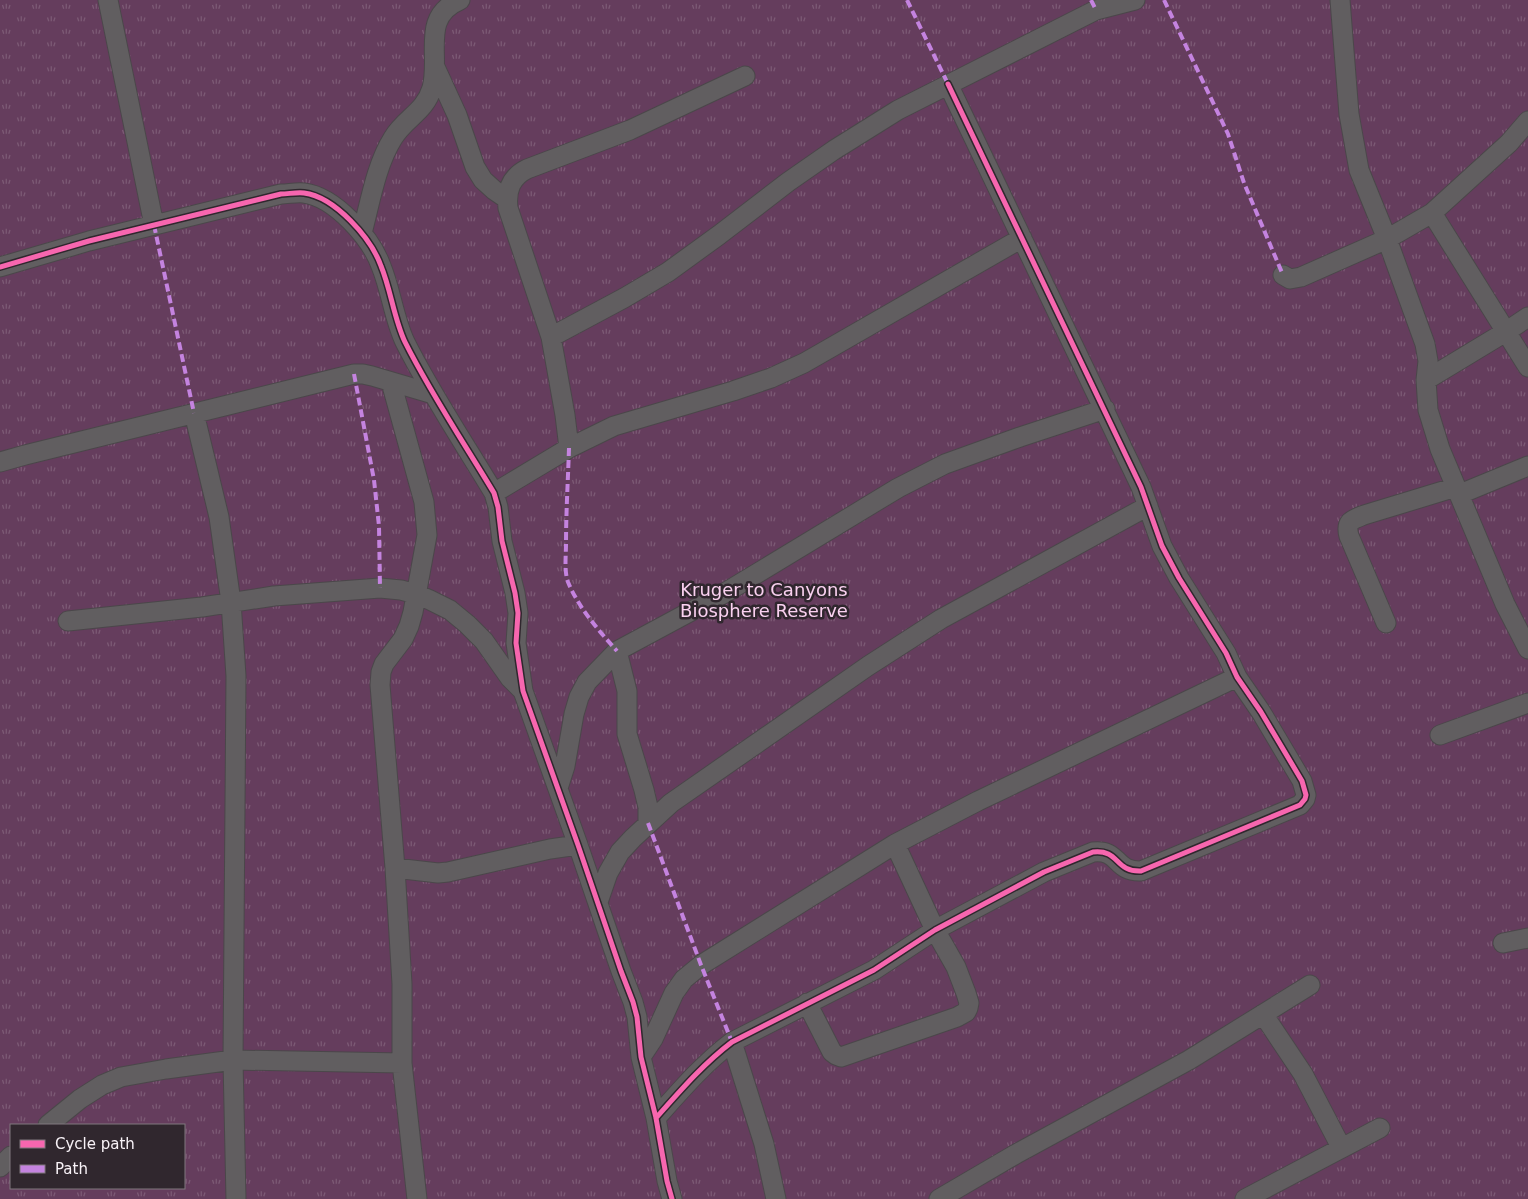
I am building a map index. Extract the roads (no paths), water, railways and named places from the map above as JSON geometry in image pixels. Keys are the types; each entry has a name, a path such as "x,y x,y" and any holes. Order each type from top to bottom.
{"street":[{"path":"108,0 154,225"},
{"path":"362,233 379,168 392,139 426,102 432,87 435,67 434,36 436,23 445,8 460,0"},
{"path":"551,337 668,272 720,235 788,182 834,150 898,110 1096,10 1135,0"},
{"path":"1340,0 1349,114 1359,170 1387,239 1425,344 1428,361 1426,380 1428,410 1440,449 1504,604 1528,649"},
{"path":"435,67 453,106 475,167 483,180 507,199"},
{"path":"569,448 551,337 508,208 508,189 520,172 630,130 745,76"},
{"path":"656,1118 713,1056 732,1042 874,970 935,930 1044,872 1093,852 1106,852 1113,856 1123,867 1132,872 1140,871 1300,804 1305,799 1306,795 1302,781 1237,677 1226,653 1179,578 1162,546 1141,487 1105,409 948,84"},
{"path":"1283,275 1290,279 1301,277 1387,239 1432,213 1509,143 1528,121"},
{"path":"0,267 89,241 281,194 304,192 322,199 342,212 362,233 381,264 404,340 434,394 494,493 498,507 502,541 518,613 516,643 523,691 633,1002 637,1017 641,1057 656,1118 672,1199"},
{"path":"1432,213 1528,367"},
{"path":"494,493 569,448 614,426 734,391 771,378 804,363 1022,238"},
{"path":"1426,380 1528,317"},
{"path":"0,462 25,454 354,374 372,376 434,394"},
{"path":"391,382 414,463 427,520 427,535 409,626 403,639 384,664 380,685 396,868 402,984 402,1063 417,1199"},
{"path":"558,788 579,697 587,682 617,651 723,594 898,488 945,464 1105,409"},
{"path":"194,413 219,516 231,602 236,676 234,1060 236,1199"},
{"path":"1386,623 1348,536 1348,523 1352,519 1364,515 1458,490 1528,466"},
{"path":"598,902 608,873 620,852 648,823 678,798 868,666 941,619 1148,506"},
{"path":"68,621 202,607 274,596 380,588 402,590 416,594 450,610 467,624 484,641 510,678 523,691"},
{"path":"617,651 626,690 627,734 644,790 648,807 648,823"},
{"path":"641,1057 653,1039 674,992 684,979 701,965 895,844 978,801 1237,677"},
{"path":"1440,734 1528,703"},
{"path":"807,1004 832,1052 841,1057 957,1018 966,1012 969,1003 956,967 935,930 895,844"},
{"path":"396,868 438,874 550,849 578,845"},
{"path":"1503,944 1528,938"},
{"path":"940,1199 1016,1154 1189,1060 1310,985"},
{"path":"1263,1014 1302,1074 1341,1147"},
{"path":"732,1042 764,1144 776,1199"},
{"path":"49,1124 102,1084 121,1077 166,1069 234,1060 402,1063"},
{"path":"1245,1199 1380,1128"},
{"path":"0,1167 10,1157"}],"park label":[{"name":"Kruger to Canyons Biosphere Reserve","path":"764,599"}]}
